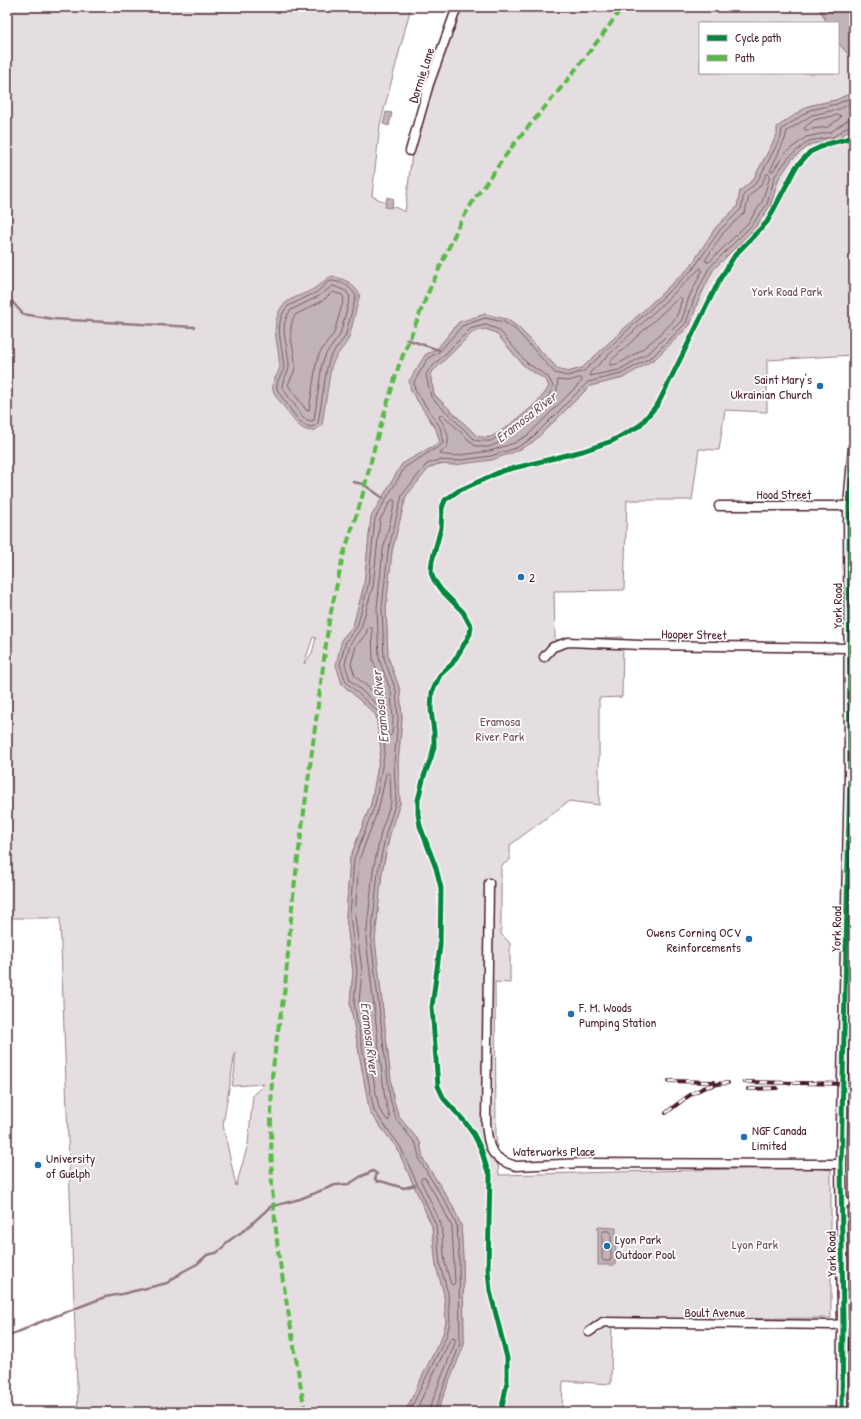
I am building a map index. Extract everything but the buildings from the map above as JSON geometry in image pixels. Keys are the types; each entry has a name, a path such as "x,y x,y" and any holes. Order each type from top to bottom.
{"main road":[{"name":"York Road","path":"842,1412 843,1325 841,1164 850,978 852,772 849,506 852,492 854,448"}],"street":[{"name":"Dormie Lane","path":"410,151 429,84 457,7"},
{"name":"Hood Street","path":"719,506 849,506"},
{"name":"Hooper Street","path":"544,657 553,647 568,642 641,645 850,648"},
{"name":"Waterworks Place","path":"489,883 486,1123 488,1140 495,1157 516,1166 584,1163 841,1164"},
{"path":"841,1202 854,1202"},
{"name":"Boult Avenue","path":"589,1332 603,1322 843,1325 854,1323"}],"green space":[{"path":"11,7 411,7 380,125 372,196 405,212 412,153 457,7 819,7 826,22 699,22 699,74 839,74 839,44 854,60 854,92 836,100 808,106 777,135 753,180 740,191 738,206 716,227 690,267 582,368 568,372 558,369 518,327 506,319 459,322 437,349 425,355 411,391 436,429 440,442 402,464 371,517 364,585 353,626 342,639 342,684 376,715 381,750 371,804 350,858 346,916 353,972 350,1003 370,1113 397,1148 432,1226 436,1266 444,1294 446,1322 443,1334 405,1412 78,1412 60,918 7,918 7,16","holes":["313,637 316,638 312,653 304,664","235,1053 235,1068 232,1086 264,1084 253,1095 248,1144 236,1186 223,1125"]},
{"name":"Eramosa River Park","path":"854,127 854,355 767,360 767,412 725,410 719,450 699,449 692,500 627,500 624,590 554,591 555,640 623,637 622,697 599,698 599,805 569,801 510,845 510,860 501,866 501,934 510,943 510,983 495,982 496,1136 499,1175 811,1167 831,1170 831,1318 612,1319 611,1384 563,1381 562,1412 437,1412 464,1344 461,1225 451,1203 423,1159 420,1142 399,1117 393,1098 375,940 382,872 390,834 400,803 398,763 402,719 400,690 388,657 386,608 392,551 406,496 429,468 438,464 454,465 533,442 590,386 623,378 690,325 698,301 713,270 755,228 770,206 779,178 792,159 811,144 840,137"},
{"path":"486,329 496,333 524,366 546,380 549,386 532,407 498,433 491,437 478,437 434,394 430,374 473,332"}],"water":[{"path":"819,7 854,7 854,60 839,44 839,22 826,22"},
{"name":"Eramosa River","path":"854,92 854,127 834,141 811,144 792,159 779,178 770,206 755,228 713,270 698,301 690,325 655,359 623,378 590,386 533,442 517,451 492,460 454,465 438,464 429,468 406,496 392,551 386,608 388,657 400,690 402,719 398,763 400,803 390,834 382,872 375,940 393,1098 399,1117 420,1142 423,1159 451,1203 461,1225 464,1345 437,1412 405,1412 443,1334 446,1322 444,1294 436,1266 432,1226 397,1148 370,1113 350,1003 353,972 346,916 350,858 371,804 381,750 376,715 342,684 336,665 342,639 353,626 364,585 371,517 402,464 440,442 436,429 411,391 409,381 425,355 437,349 459,322 485,314 506,319 518,327 558,369 568,372 582,368 690,267 716,227 737,207 740,191 753,180 777,135 777,127 808,106 836,100","holes":["486,329 496,333 524,366 546,380 549,386 546,392 532,407 506,428 491,437 478,437 434,395 430,374 473,332"]},
{"path":"386,112 392,113 389,126 383,124"},
{"path":"387,197 394,199 391,208 385,207"},
{"path":"332,276 348,282 360,294 349,338 331,367 322,425 311,431 306,430 296,423 275,395 273,390 274,381 280,367 275,327 278,314 284,304 311,290"},
{"name":"Lyon Park Outdoor Pool","path":"598,1227 616,1228 615,1265 598,1265"}],"waterway":[{"path":"7,296 23,314 53,319 194,327"},
{"path":"406,339 439,350"},
{"path":"353,482 363,484 383,498"},
{"path":"7,1336 105,1297 167,1283 182,1272 197,1264 207,1255 216,1253 222,1249 227,1242 246,1229 270,1207 300,1199 335,1185 349,1184 373,1171 377,1174 375,1179 378,1182 380,1181 404,1188 415,1185"}],"railway":[{"path":"669,1081 714,1082"},
{"path":"744,1082 854,1084"},
{"path":"666,1113 694,1092 710,1086 728,1083"},
{"path":"748,1089 777,1088"}],"marked path":[{"path":"305,1412 278,1251 272,1189 272,1077 285,987 293,896 329,621 343,556 361,501 376,441 399,365 428,293 460,223 475,198 514,144 565,83 622,7"}],"cycle path":[{"path":"501,1412 507,1382 507,1358 490,1291 488,1270 490,1174 474,1135 465,1122 444,1099 438,1086 432,1007 440,946 441,888 436,868 420,826 418,814 418,800 434,747 434,732 431,710 432,692 440,675 452,664 459,653 470,634 471,627 463,612 441,590 431,573 432,561 441,528 442,508 445,500 458,491 502,471 583,451 612,441 639,426 658,404 720,279 735,255 767,222 796,167 810,152 827,144 854,137"},
{"path":"842,1412 843,1325 841,1164 850,775 849,506 854,447"}],"place":[{"name":"Saint Mary's Ukrainian Church","path":"820,386"},
{"name":"2","path":"521,577"},
{"name":"Owens Corning OCV Reinforcements","path":"749,939"},
{"name":"F. M. Woods Pumping Station","path":"571,1014"},
{"name":"NGF Canada Limited","path":"744,1137"},
{"name":"University of Guelph","path":"38,1165"},
{"name":"Lyon Park Outdoor Pool","path":"607,1246"}],"park label":[{"name":"York Road Park","path":"787,291"},
{"name":"Lyon Park","path":"755,1244"}]}
